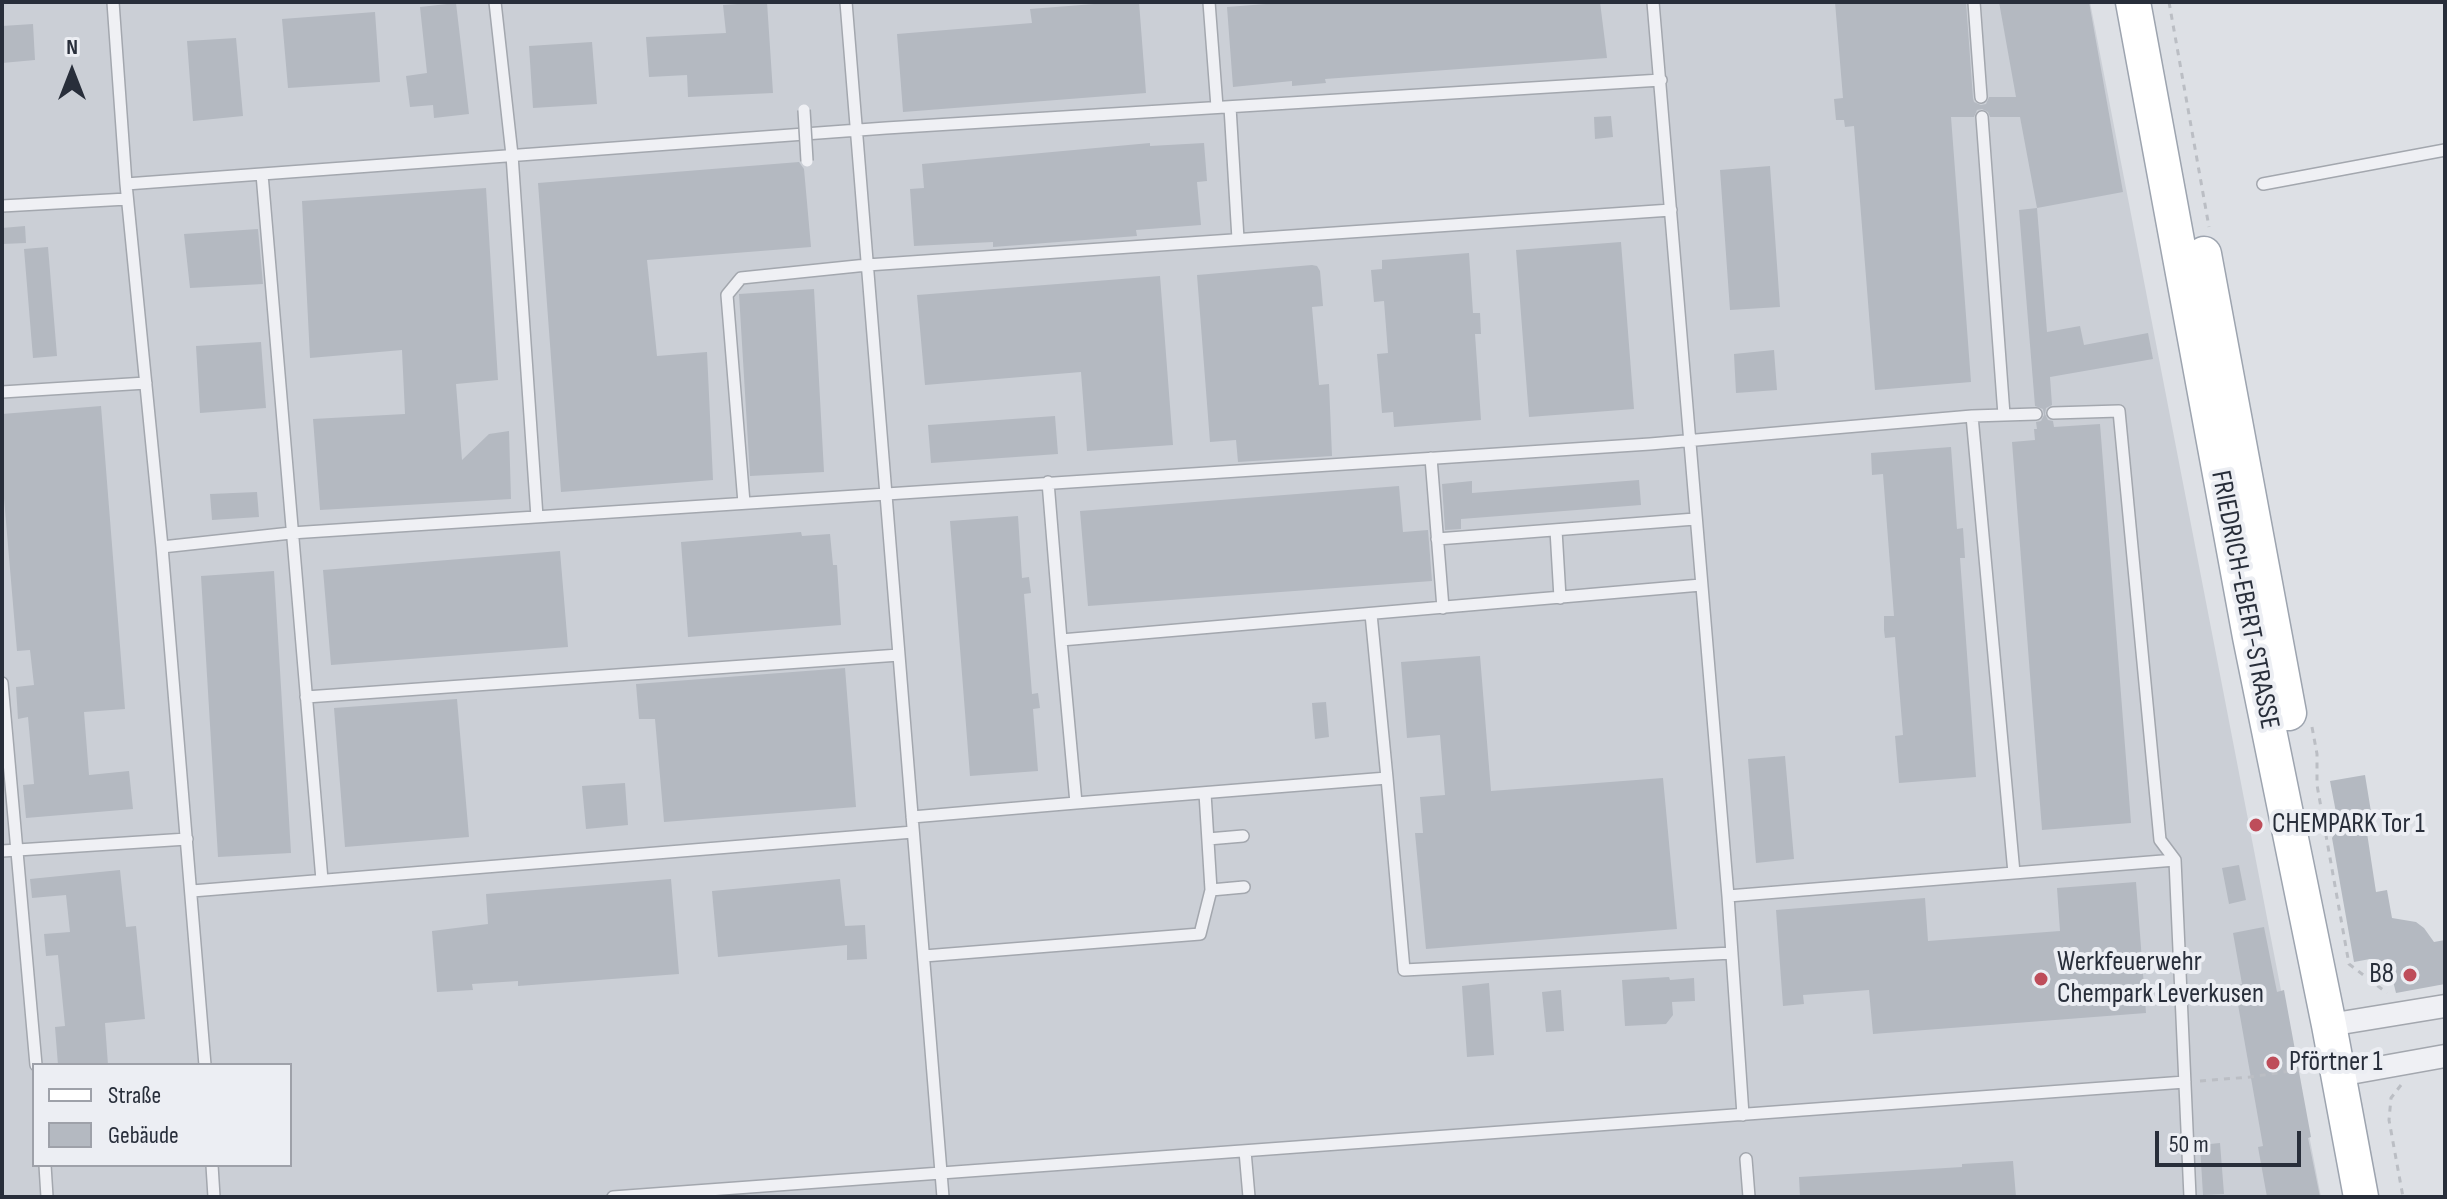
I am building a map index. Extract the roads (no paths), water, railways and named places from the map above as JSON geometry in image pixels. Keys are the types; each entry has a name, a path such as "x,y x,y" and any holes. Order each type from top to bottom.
{"main road":[{"name":"FRIEDRICH-EBERT-STRASSE","path":"2133,2 2250,637 2338,1024"},
{"name":"FRIEDRICH-EBERT-STRASSE","path":"2157,2 2338,1024 2379,1197"},
{"name":"FRIEDRICH-EBERT-STRASSE","path":"2348,1074 2361,1197"}],"street":[{"path":"2338,1024 2445,1006"},
{"path":"2348,1074 2445,1056"}],"lane":[{"path":"113,2 127,199 162,547 205,1063"},
{"path":"495,2 512,155 537,517"},
{"path":"846,2 943,1197"},
{"path":"1209,2 1217,107"},
{"path":"1653,2 1728,896 1743,1115"},
{"path":"1974,2 1981,97"},
{"path":"126,184 855,130 1661,80"},
{"path":"1230,107 1238,239"},
{"path":"804,110 807,161"},
{"path":"1982,117 2004,415"},
{"path":"2263,184 2445,150"},
{"path":"262,174 322,880"},
{"path":"2,206 127,199"},
{"path":"744,503 727,295 741,278 867,265 1671,210"},
{"path":"2,392 146,383"},
{"path":"2053,413 2119,411 2160,840 2175,860 2190,1197"},
{"path":"162,547 291,533 1431,458 1972,416 2036,414"},
{"path":"1972,416 2014,873"},
{"path":"1431,458 1443,608"},
{"path":"1048,482 1076,803"},
{"path":"1437,539 1695,519"},
{"path":"1556,530 1560,598"},
{"path":"1061,640 1701,585"},
{"path":"1371,614 1404,970 1732,953"},
{"path":"306,697 899,655"},
{"path":"2,683 36,1063"},
{"path":"912,817 1387,778"},
{"path":"924,956 1200,934 1211,890 1205,793"},
{"path":"192,891 913,832"},
{"path":"1208,839 1243,836"},
{"path":"2,851 187,839"},
{"path":"1728,896 2175,860"},
{"path":"1211,890 1244,887"},
{"path":"613,1197 2185,1082"},
{"path":"1245,1151 1249,1197"},
{"path":"1746,1159 1749,1197"},
{"path":"45,1167 47,1197"},
{"path":"212,1167 214,1197"}],"place":[{"name":"CHEMPARK Tor 1","path":"2256,825"},
{"name":"B8","path":"2410,975"},
{"name":"Werkfeuerwehr Chempark Leverkusen","path":"2041,979"},
{"name":"Pförtner 1","path":"2273,1063"}]}
